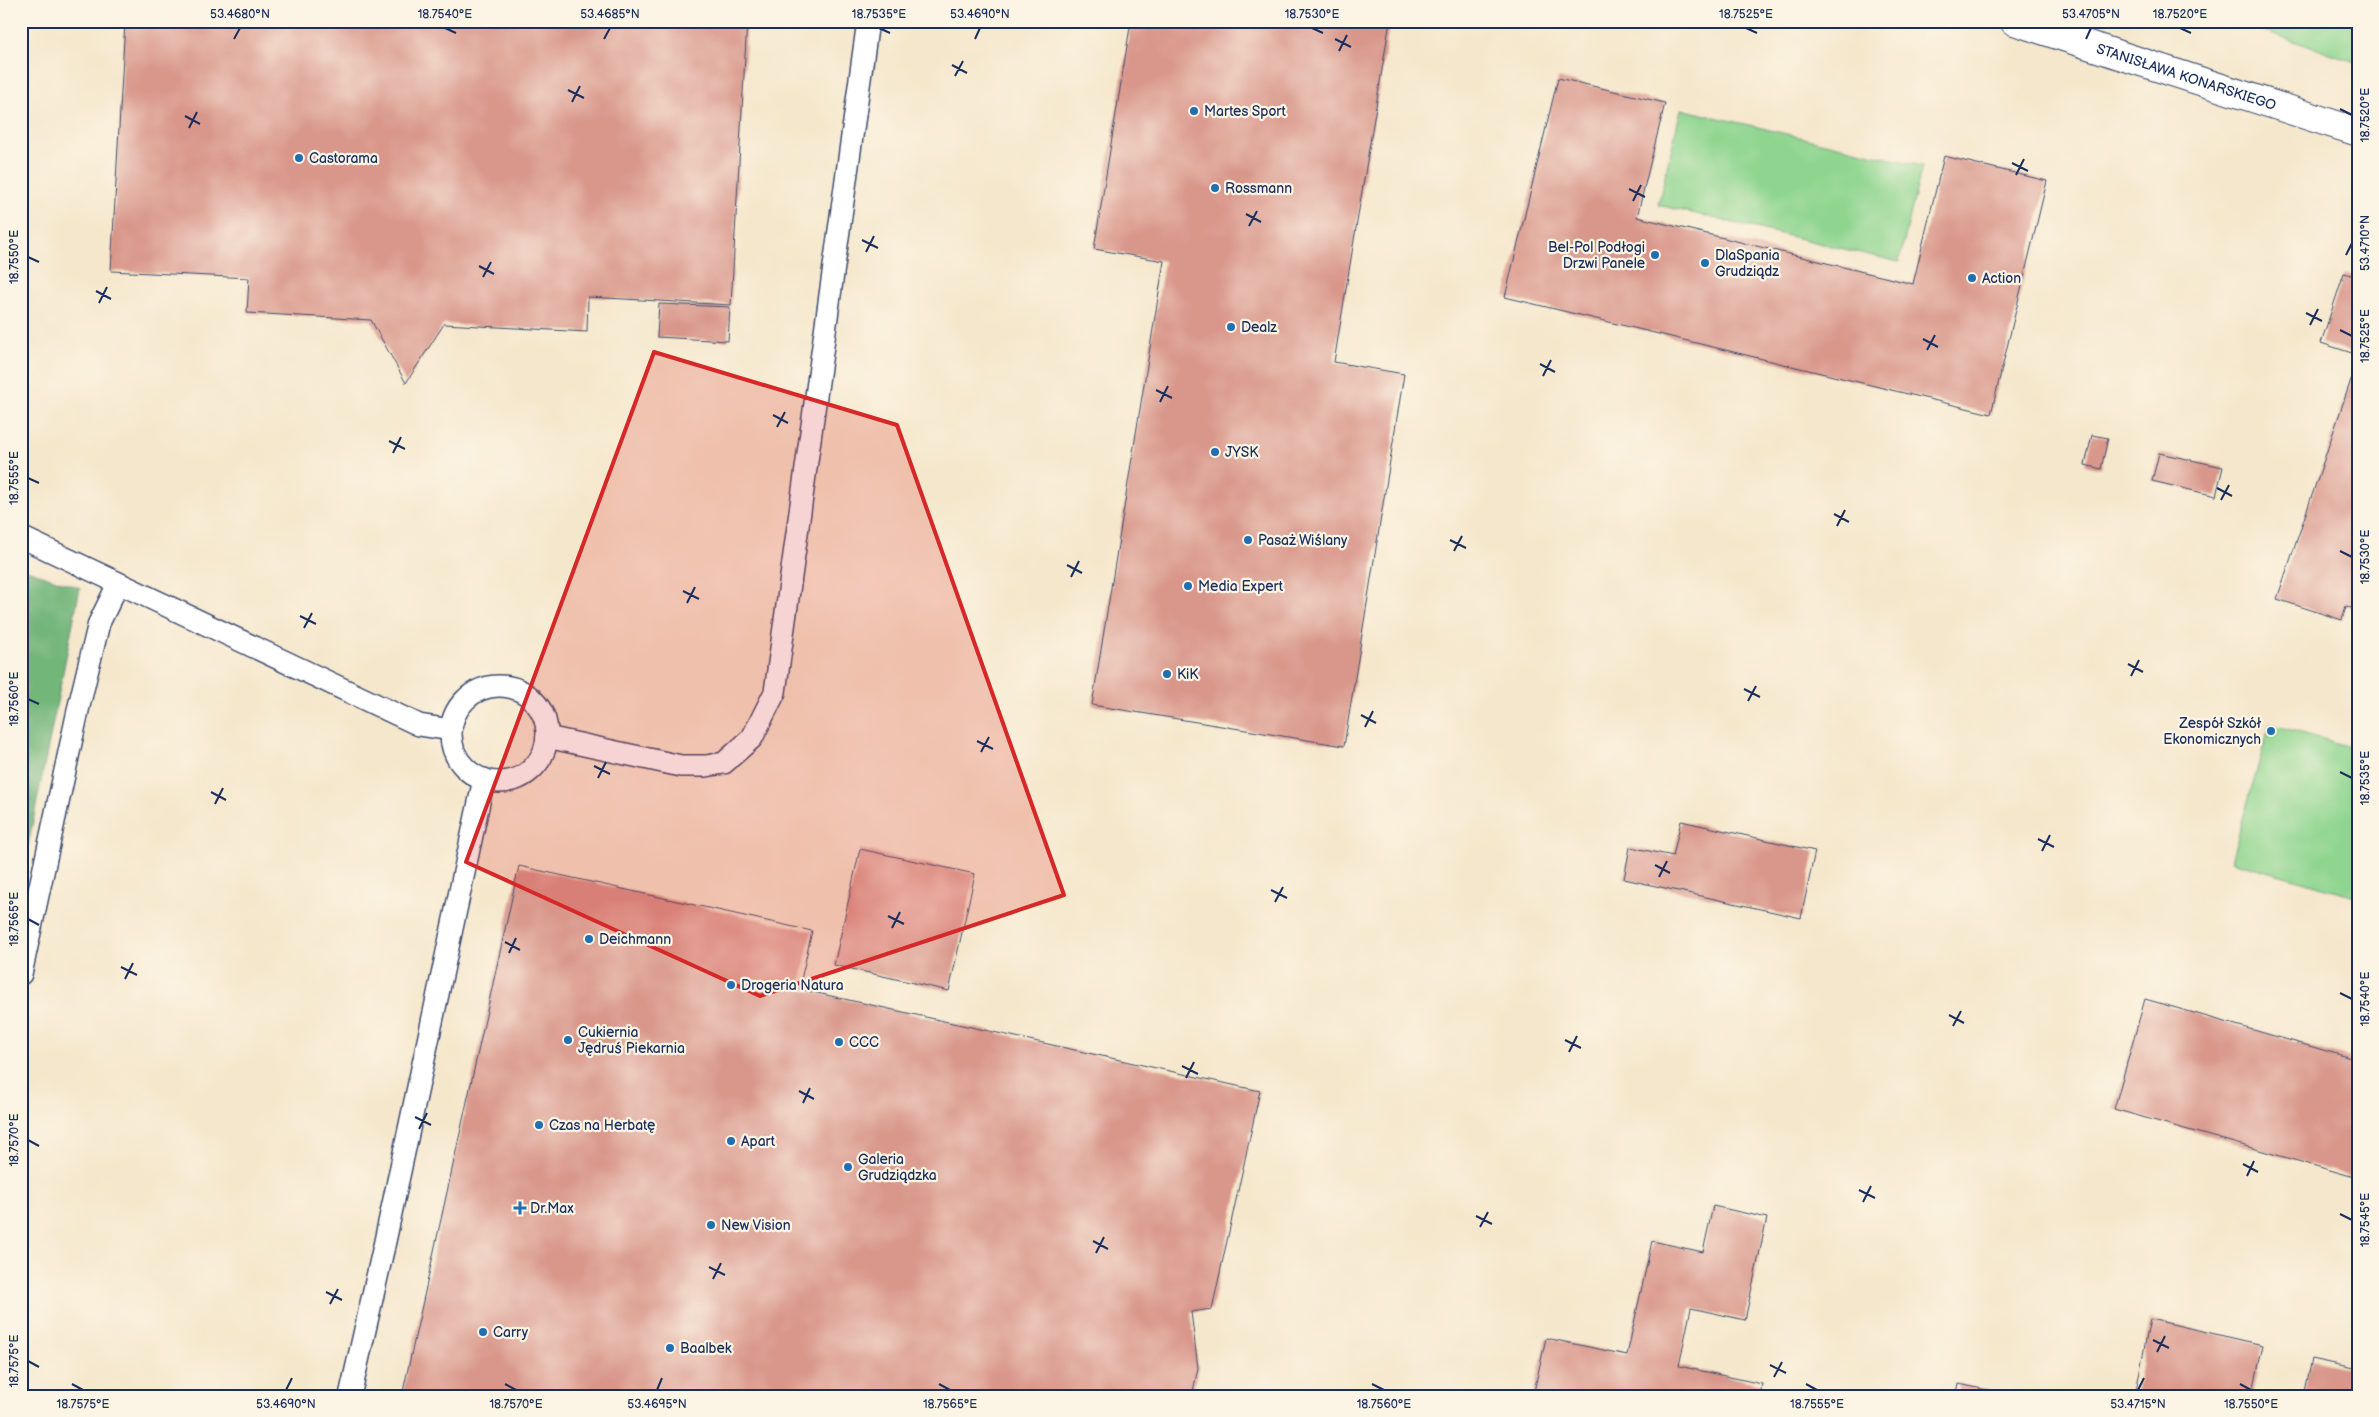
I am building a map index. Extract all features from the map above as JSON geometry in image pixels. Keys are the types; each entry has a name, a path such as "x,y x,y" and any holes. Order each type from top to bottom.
{"street":[{"name":"STANISŁAWA KONARSKIEGO","path":"2014,21 2358,132"}],"lane":[{"path":"547,737 681,766 706,766 724,763 752,738 775,692 868,21"},
{"path":"24,538 419,725 451,730"},
{"path":"21,974 79,706 100,622 118,584"},
{"path":"491,686 506,686 520,690 532,698 546,722 547,737 544,751 537,764 526,774 513,780 498,782 484,780 470,772 459,761 453,746 451,730 454,715 475,692 491,686"},
{"path":"350,1396 386,1238 484,780"}],"highlighted area":[{"path":"654,352 897,425 1064,895 760,996 466,862"}],"green space":[{"path":"2235,21 2358,21 2358,63"},
{"path":"1681,109 1922,166 1899,262 1658,205"},
{"path":"21,568 80,588 21,881"},
{"path":"2270,724 2358,749 2358,897 2231,861"}],"building":[{"path":"125,21 747,21 731,305 588,297 587,332 444,324 406,383 371,320 247,313 249,278 111,271"},
{"name":"Pasaż Wiślany","path":"1131,21 1390,21 1334,362 1404,374 1344,746 1092,705 1164,261 1094,249"},
{"path":"1558,78 1665,103 1637,217 1913,284 1944,156 2047,181 1991,414 1505,297"},
{"path":"2344,273 2358,277 2358,355 2321,343"},
{"path":"659,304 730,307 728,341 657,337"},
{"path":"2357,362 2358,610 2346,606 2342,620 2277,599"},
{"path":"2092,435 2108,438 2101,469 2085,465"},
{"path":"2159,453 2223,467 2216,496 2152,481"},
{"path":"1681,821 1815,851 1801,918 1624,879 1630,847 1673,856"},
{"path":"860,849 975,874 949,991 834,965"},
{"name":"Galeria Grudziądzka","path":"519,866 812,931 799,989 1260,1091 1212,1309 1191,1312 1198,1368 1192,1396 402,1396"},
{"path":"2145,999 2358,1060 2358,1178 2114,1109"},
{"path":"1713,1206 1767,1218 1745,1320 1691,1308 1679,1366 1762,1384 1760,1396 1533,1396 1546,1338 1627,1355 1652,1241 1703,1252"},
{"path":"2150,1319 2263,1345 2252,1396 2135,1396"},
{"path":"2312,1359 2358,1369 2358,1396 2304,1396"},
{"path":"1959,1384 2011,1395 1956,1396"}],"place":[{"name":"Martes Sport","path":"1194,111"},
{"name":"Castorama","path":"299,158"},
{"name":"Rossmann","path":"1215,188"},
{"name":"Bel-Pol Podłogi Drzwi Panele","path":"1655,255"},
{"name":"DlaSpania Grudziądz","path":"1705,263"},
{"name":"Action","path":"1972,278"},
{"name":"Dealz","path":"1231,327"},
{"name":"JYSK","path":"1215,452"},
{"name":"Pasaż Wiślany","path":"1248,540"},
{"name":"Media Expert","path":"1188,586"},
{"name":"KiK","path":"1167,674"},
{"name":"Zespół Szkół Ekonomicznych","path":"2271,731"},
{"name":"Deichmann","path":"589,939"},
{"name":"Drogeria Natura","path":"731,985"},
{"name":"Cukiernia Jędruś Piekarnia","path":"568,1040"},
{"name":"CCC","path":"839,1042"},
{"name":"Czas na Herbatę","path":"539,1125"},
{"name":"Apart","path":"731,1141"},
{"name":"Galeria Grudziądzka","path":"848,1167"},
{"name":"Dr.Max","path":"520,1208"},
{"name":"New Vision","path":"711,1225"},
{"name":"Carry","path":"483,1332"},
{"name":"Baalbek","path":"670,1348"}]}
